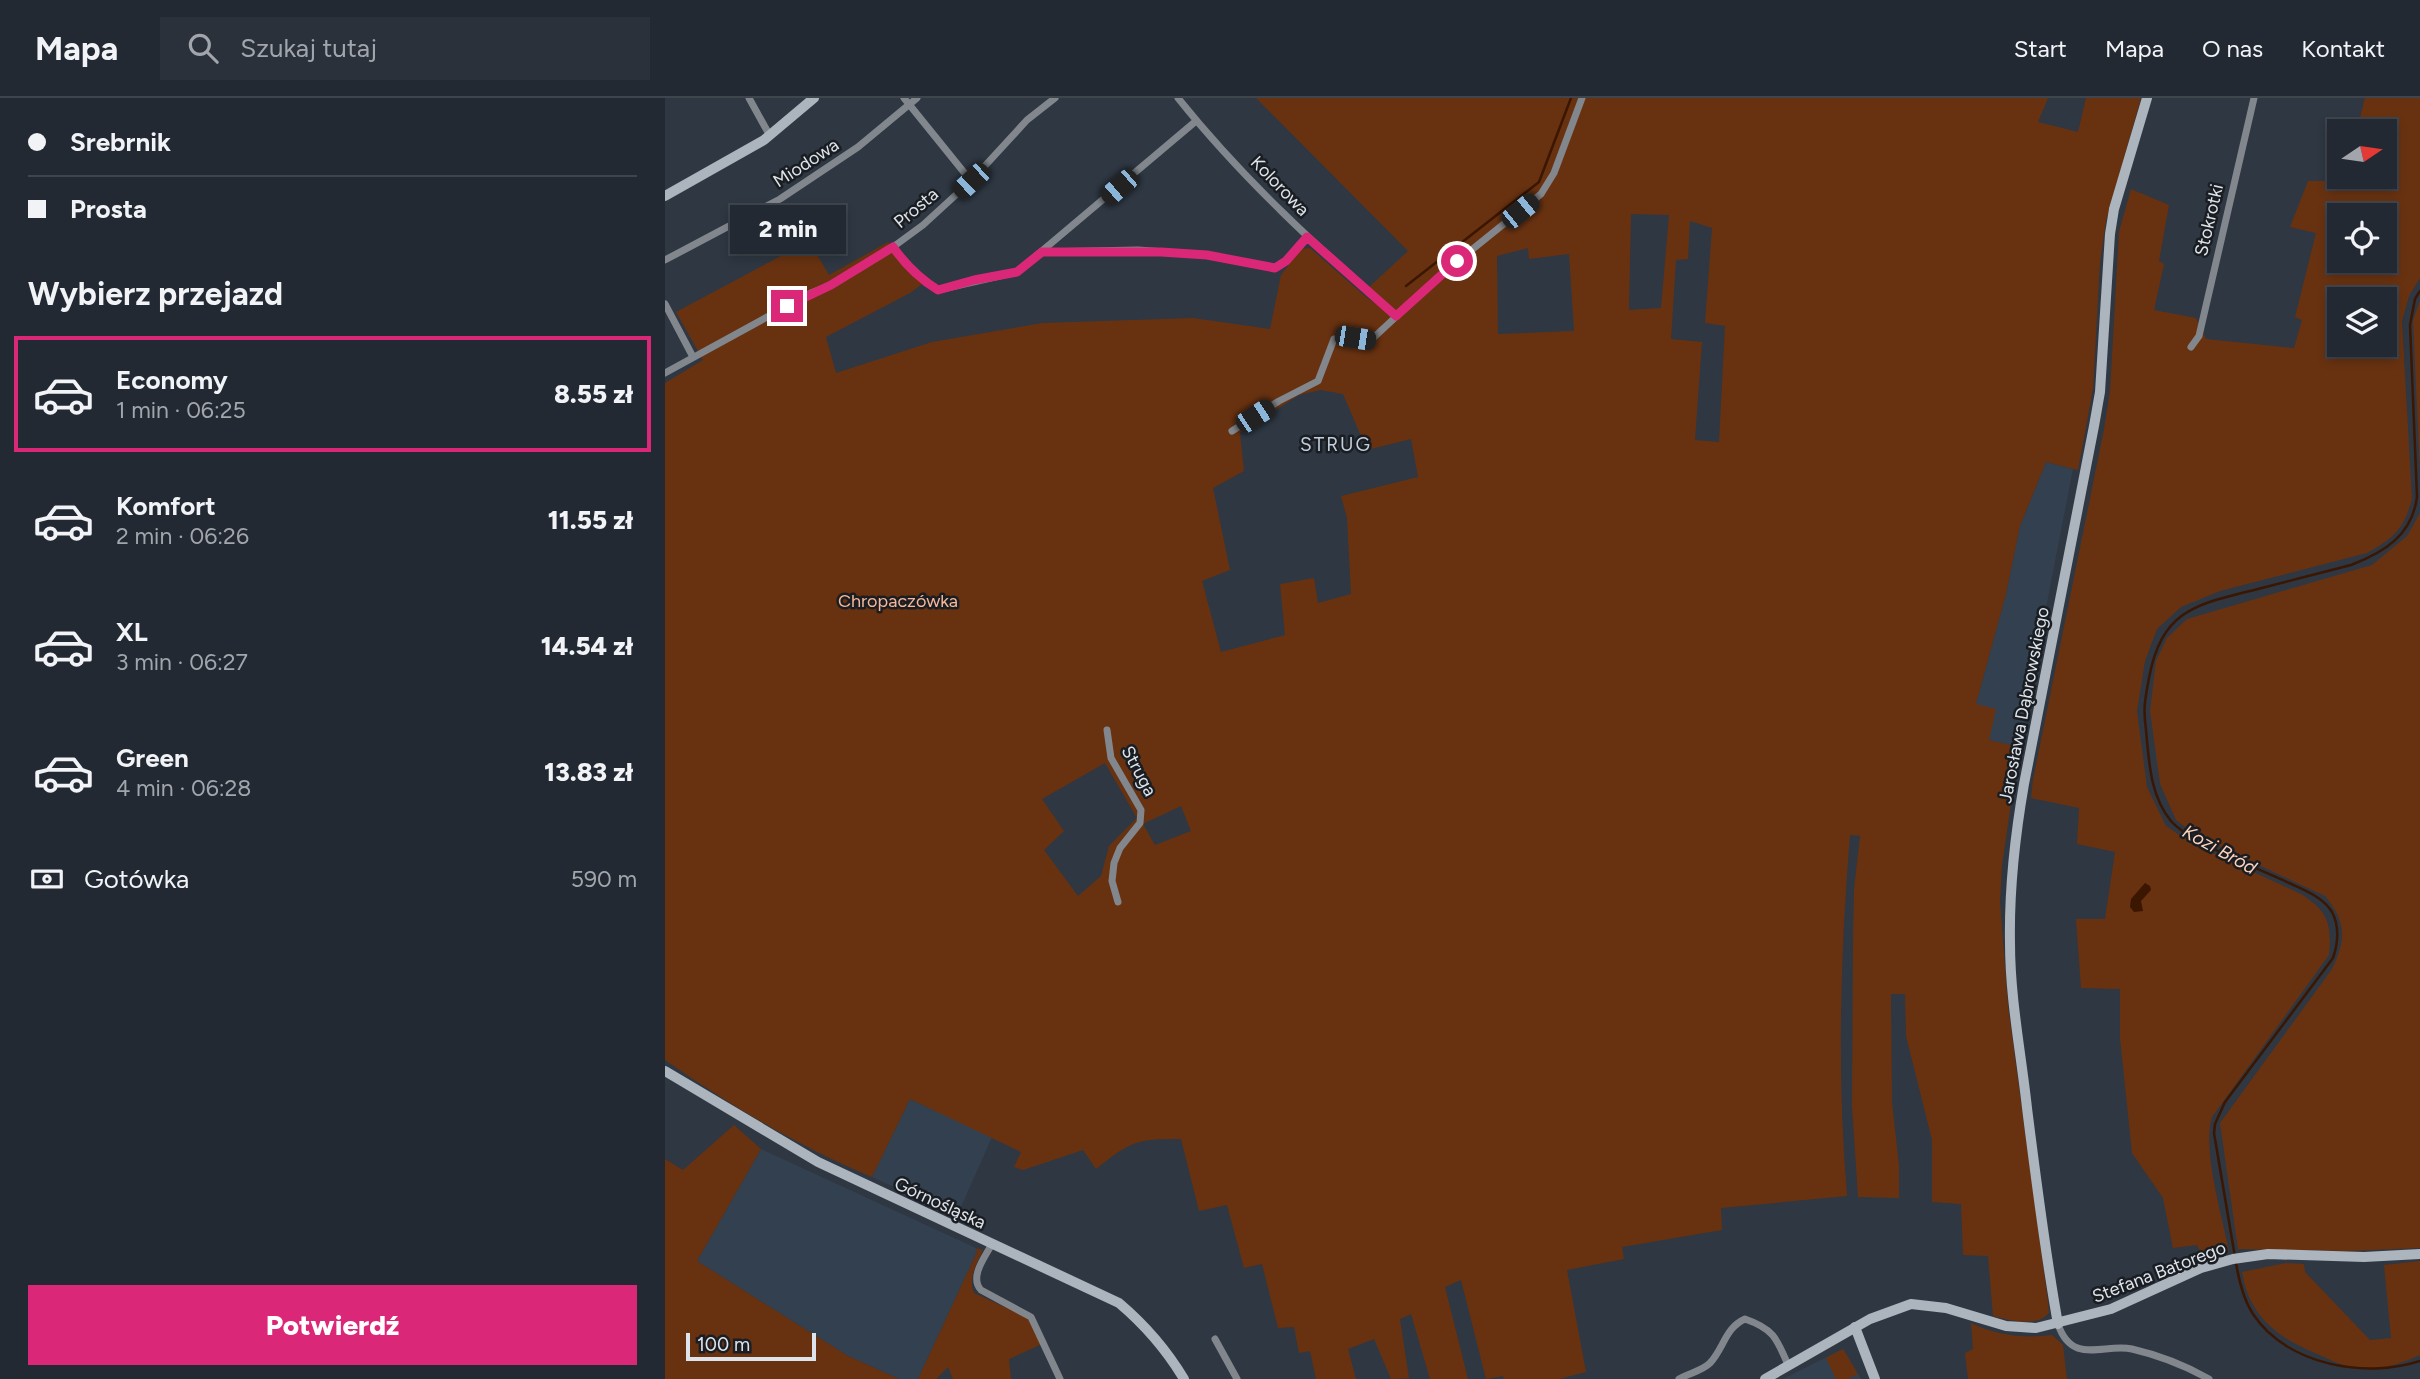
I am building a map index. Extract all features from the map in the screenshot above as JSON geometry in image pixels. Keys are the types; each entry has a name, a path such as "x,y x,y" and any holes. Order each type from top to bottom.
{"street":[{"path":"749,98 770,136"},
{"path":"665,196 770,136 814,98"},
{"name":"Miodowa","path":"665,260 780,199 858,148 907,101 916,98"},
{"name":"Prosta","path":"665,373 831,285 893,247 923,225 971,181 1027,120 1055,98"},
{"name":"Kolorowa","path":"1178,98 1196,121 1307,237 1396,316"},
{"path":"1232,431 1279,401 1318,382 1334,339 1371,340 1443,274 1541,194 1554,173 1582,98"},
{"name":"Jarosława Dąbrowskiego","path":"2058,1324 2012,988 2010,945 2013,879 2018,820 2026,773 2100,392 2106,267 2114,209 2147,98"},
{"name":"Stokrotki","path":"2191,347 2199,336 2254,98"},
{"path":"907,101 971,181"},
{"path":"893,247 901,259 925,282 938,290 1017,272 1196,121"},
{"path":"1042,252 1139,250 1193,254 1275,268 1286,261 1307,237"},
{"path":"665,304 693,357"},
{"name":"Struga","path":"1107,730 1111,758 1142,810 1140,823 1120,848 1114,863 1112,881 1118,902"},
{"name":"Górnośląska","path":"665,1071 818,1162 1119,1303 1164,1347 1184,1379"},
{"path":"992,1244 975,1277 976,1285 1031,1317 1060,1379"},
{"name":"Stefana Batorego","path":"1765,1379 1855,1327 1893,1309 1917,1304 1946,1308 2014,1328 2036,1328 2058,1324 2133,1300 2222,1261 2268,1254 2364,1257 2420,1254"},
{"path":"1679,1379 1711,1362 1726,1334 1745,1319 1758,1324 1776,1337 1788,1365"},
{"path":"2058,1324 2062,1337 2075,1347 2095,1350 2129,1348 2191,1369 2209,1379"},
{"path":"1855,1327 1875,1379"},
{"path":"1215,1339 1237,1379"}],"shaded area":[{"path":"2046,462 2073,469 2019,747 1989,740 1976,704 2006,594 2020,526"},
{"path":"2145,883 2151,890 2141,901 2143,911 2134,912 2130,907 2131,899"},
{"path":"910,1099 992,1137 957,1216 872,1177"},
{"path":"761,1149 976,1248 977,1252 918,1379 899,1379 848,1356 697,1261"},
{"path":"1843,1349 1861,1379 1783,1379"}],"green space":[{"name":"Chropaczówka","path":"1256,98 2048,98 2038,122 2078,132 2086,98 2141,98 2106,221 2100,262 2093,389 2078,470 2046,462 2020,526 2006,594 1976,704 1996,709 1989,740 2019,747 2002,866 2000,902 2008,1006 2048,1302 2049,1313 2044,1318 2022,1322 1993,1316 1988,1256 1963,1255 1961,1204 1932,1202 1932,1140 1906,1036 1905,994 1891,994 1892,1102 1899,1166 1899,1198 1858,1197 1852,1106 1854,889 1860,836 1850,835 1842,970 1841,1061 1847,1196 1721,1208 1722,1230 1622,1247 1624,1259 1567,1270 1586,1372 1559,1379 1504,1379 1503,1376 1486,1379 1461,1280 1445,1287 1468,1379 1430,1379 1411,1314 1400,1319 1409,1378 1391,1379 1374,1339 1348,1349 1356,1379 1316,1379 1310,1351 1299,1353 1294,1327 1278,1328 1262,1264 1244,1268 1227,1205 1199,1211 1181,1139 1144,1141 1126,1147 1096,1169 1083,1150 1023,1170 1014,1167 1021,1152 910,1099 872,1177 765,1124 665,1060 665,383 703,360 676,312 809,241 829,275 888,242 928,280 910,293 826,337 836,373 932,342 1042,323 1193,318 1270,329 1281,275 1301,249 1310,248 1383,309 1368,288 1408,251","holes":["1631,214 1669,215 1661,308 1629,310","1690,221 1712,228 1705,323 1725,326 1719,442 1695,440 1702,342 1671,339 1676,260 1688,259","1528,248 1529,259 1569,254 1574,331 1498,334 1497,256","1321,390 1343,394 1367,450 1411,439 1418,477 1341,496 1347,518 1351,594 1318,603 1314,578 1280,584 1285,635 1221,652 1202,581 1230,570 1213,488 1244,471 1240,433 1299,395","1105,763 1137,818 1109,846 1101,876 1078,896 1044,850 1064,831 1042,799","1181,806 1191,831 1155,845 1143,824"]},
{"path":"2365,98 2420,98 2420,278 2409,296 2402,321 2412,499 2409,509 2397,532 2367,553 2220,591 2181,607 2157,629 2145,661 2137,711 2147,787 2166,826 2193,844 2301,894 2323,913 2330,935 2329,955 2212,1117 2209,1147 2211,1164 2229,1251 2203,1258 2197,1245 2173,1248 2163,1198 2132,1153 2120,1038 2120,989 2081,988 2076,919 2105,919 2115,852 2077,844 2079,808 2031,798 2033,780 2104,429 2110,391 2119,232 2131,189 2169,205 2159,261 2164,264 2154,310 2196,318 2206,339 2294,348 2302,320 2295,317 2316,233 2290,227 2308,181 2325,181 2327,176 2327,189 2397,189 2397,119 2360,119"},
{"path":"2420,300 2420,472 2413,321"},
{"path":"2420,513 2420,1248 2348,1251 2238,1249 2220,1123 2332,969 2342,940 2341,923 2325,896 2197,836 2176,820 2160,784 2150,711 2156,661 2167,638 2187,619 2372,565 2407,536"},
{"path":"734,1125 761,1149 697,1261 848,1356 899,1379 665,1379 665,1159 683,1170"},
{"path":"976,1248 983,1250 972,1276 974,1293 1028,1318 1042,1344 1009,1359 1011,1379 953,1379 948,1367 936,1379 918,1379 977,1252"},
{"path":"2420,1261 2420,1355 2398,1364 2372,1369 2335,1362 2301,1347 2277,1332 2258,1313 2251,1301 2242,1272 2286,1263 2304,1264 2305,1272 2370,1340 2391,1338 2384,1265"},
{"path":"1971,1323 2010,1335 2052,1335 2063,1345 2067,1379 1968,1379 1965,1353 1973,1349"},
{"path":"1843,1349 1858,1374 1847,1379 1836,1379 1826,1358"}],"waterway":[{"path":"1406,286 1539,182 1571,98"},
{"name":"Kozi Bród","path":"2235,1257 2214,1133 2215,1124 2225,1102 2333,958 2337,929 2332,912 2318,898 2209,847 2171,821 2159,801 2150,766 2145,722 2149,678 2163,637 2185,613 2217,600 2351,565 2386,548 2403,532 2417,497 2410,325 2415,299 2420,291"},
{"name":"Kozi Bród","path":"2236,1263 2242,1290 2253,1314 2268,1331 2306,1356 2352,1367 2398,1366 2420,1361"}],"district":[{"name":"STRUG","path":"1336,444"}],"route":[{"path":"787,306 831,285 893,247 901,259 925,282 938,290 1017,272 1042,252 1139,250 1207,255 1275,268 1286,261 1307,237 1359,286 1396,316 1457,261"}]}
